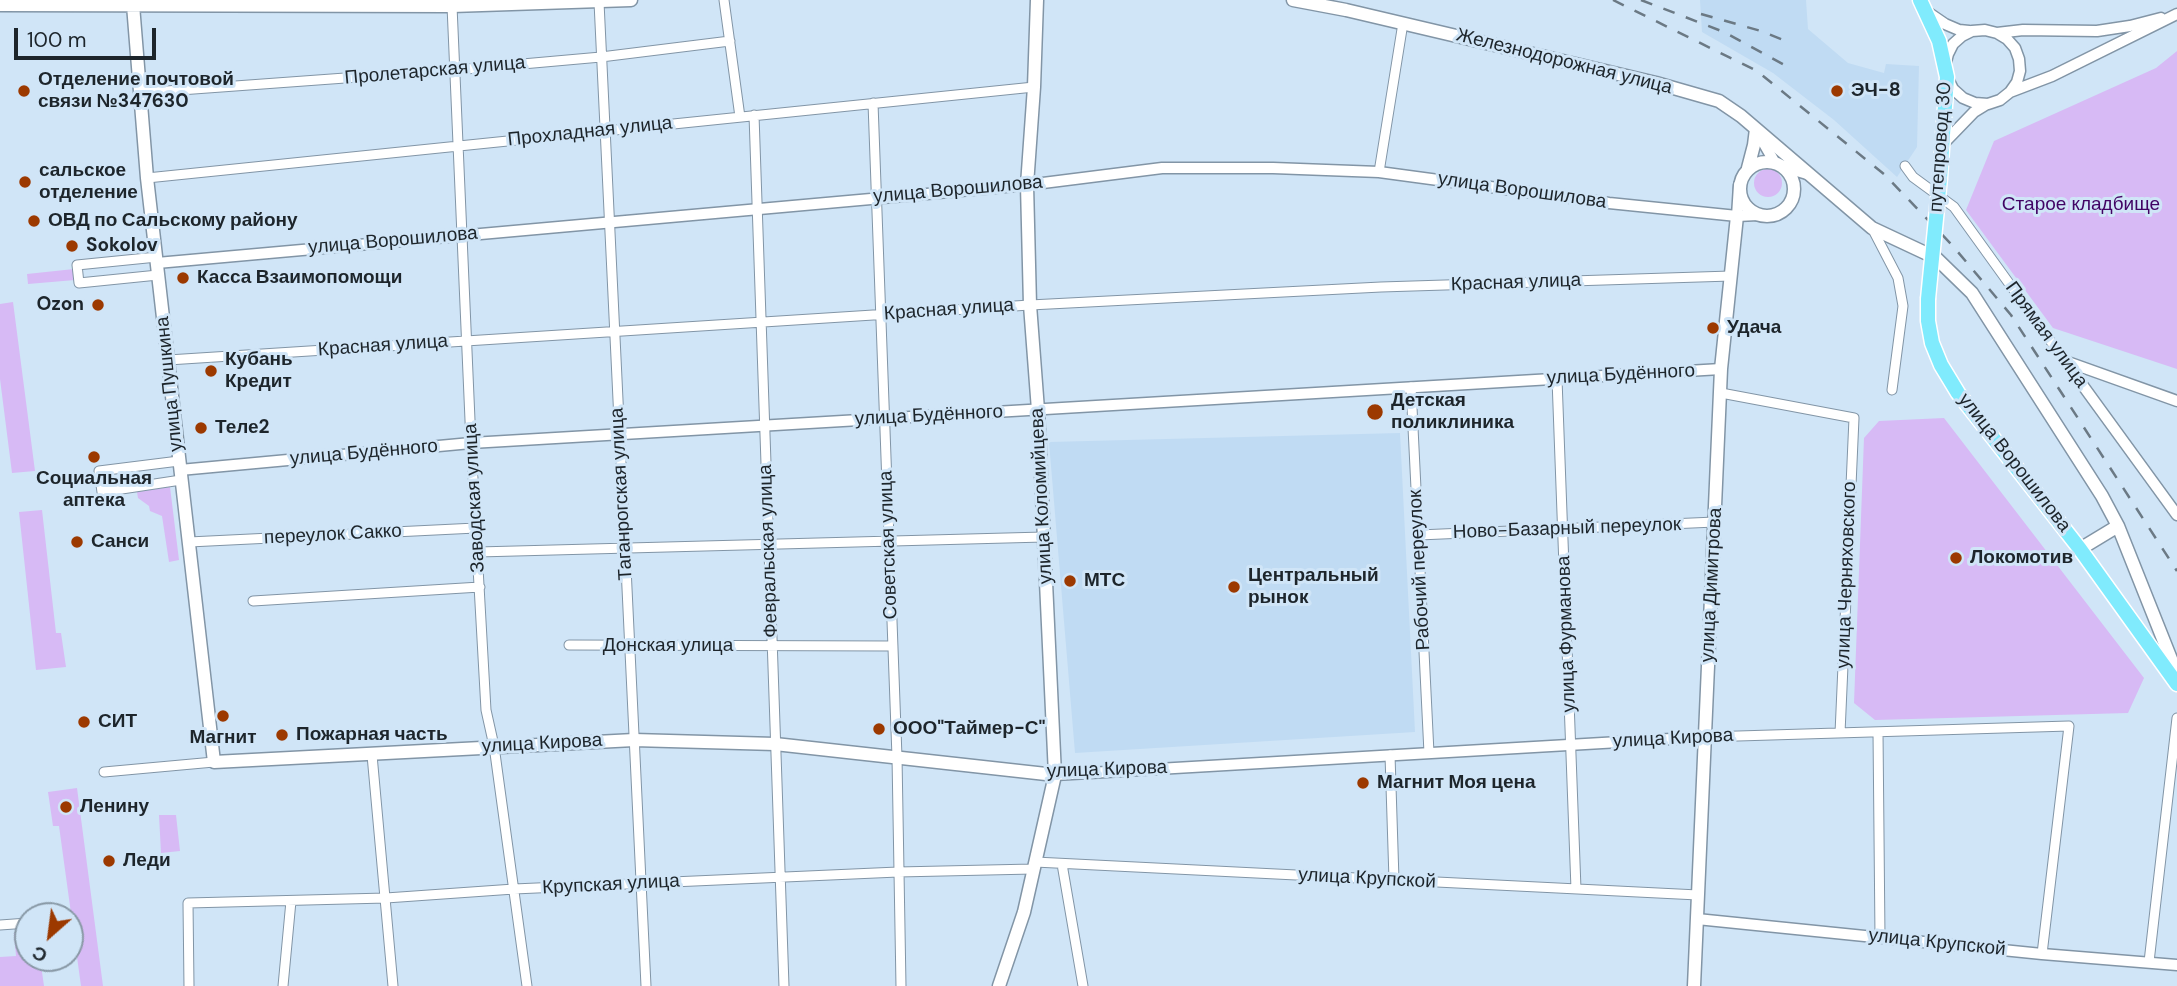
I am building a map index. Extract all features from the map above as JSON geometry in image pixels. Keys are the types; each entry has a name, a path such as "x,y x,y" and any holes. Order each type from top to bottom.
{"main road":[{"path":"1,4 452,6 631,0"},
{"name":"улица Коломийцева","path":"999,986 1024,912 1055,775 1038,410 1030,305 1027,185 1037,0"},
{"name":"Железнодорожная улица","path":"1293,0 1403,23 1656,83 1719,101 1872,228 1936,258 1972,293 2102,496 2118,526 2177,674"},
{"name":"улица Пушкина","path":"133,5 147,178 214,762"},
{"name":"путепровод 30","path":"1923,6 1939,41 1946,72 1943,145 1928,299"},
{"path":"1748,168 1756,129"},
{"path":"1766,161 1780,165 1790,174 1794,183 1791,202 1777,215 1758,215 1750,211 1743,204 1740,195 1742,176 1756,163 1766,161"},
{"name":"улица Димитрова","path":"1694,986 1721,369 1737,216"},
{"name":"улица Ворошилова","path":"1928,299 1932,343 1952,384 2080,549 2177,684"},
{"path":"2080,549 2118,526"},
{"name":"улица Кирова","path":"214,762 634,740 775,744 1055,775"}],"street":[{"path":"724,0 740,117"},
{"name":"Таганрогская улица","path":"599,2 646,986"},
{"name":"Заводская улица","path":"452,6 471,443 486,710 494,746 527,986"},
{"path":"1923,6 1959,30 1997,33 2015,48 2019,59 2020,71 2010,92 2000,100 1974,112 1943,145"},
{"path":"1997,33 2023,30 2096,31 2177,14"},
{"path":"2010,92 2052,76 2177,14"},
{"path":"1379,172 1403,23"},
{"path":"1972,31 1953,44 1948,54 1946,72 1953,89 1963,98 1988,104"},
{"name":"Пролетарская улица","path":"139,93 455,70 601,57 730,41"},
{"name":"Прохладная улица","path":"147,178 1034,87"},
{"name":"Советская улица","path":"873,103 897,757 901,986"},
{"name":"Февральская улица","path":"754,116 784,986"},
{"path":"1756,129 1780,165 1810,175"},
{"name":"Прямая улица","path":"1905,166 1913,177 1954,207 2177,516"},
{"name":"улица Ворошилова","path":"157,265 79,283 77,265 157,265 1027,185 1162,168 1379,172 1609,203 1737,216 1758,215"},
{"name":"улица Димитрова","path":"1737,216 1739,185"},
{"path":"1872,228 1898,278 1903,306 1892,390"},
{"name":"Красная улица","path":"168,360 1030,305 1381,288 1731,276"},
{"path":"2065,361 2177,401"},
{"name":"улица Будённого","path":"180,470 102,492 99,471 180,470 471,443 1721,369"},
{"name":"улица Фурманова","path":"1557,379 1576,889"},
{"name":"Рабочий переулок","path":"1411,387 1429,753"},
{"name":"улица Будённого","path":"1721,393 1854,418"},
{"name":"улица Черняховского","path":"1840,733 1854,418"},
{"name":"Ново-Базарный переулок","path":"1419,535 1715,523"},
{"name":"переулок Сакко","path":"189,542 477,528"},
{"path":"478,552 1044,537"},
{"path":"253,601 480,587"},
{"name":"Донская улица","path":"569,645 893,646"},
{"path":"2148,962 2177,718"},
{"name":"улица Кирова","path":"1055,775 1705,737 2069,726 2042,954"},
{"path":"1878,732 1880,937"},
{"path":"372,755 393,986"},
{"path":"1390,755 1394,880"},
{"name":"улица Кирова","path":"104,772 214,762"},
{"path":"1062,864 1083,986"},
{"name":"улица Крупской","path":"1034,866 1062,864 1698,895"},
{"name":"Крупская улица","path":"189,986 188,903 386,898 514,889 1034,866"},
{"path":"284,986 291,901"},
{"name":"улица Крупской","path":"1697,919 2177,965"}],"shaded area":[{"path":"1700,0 1806,0 1808,29 1848,63 1884,73 1886,64 1919,66 1917,147 1897,177 1834,120 1773,73 1702,32"},
{"name":"Центральный рынок","path":"1400,433 1415,732 1075,753 1049,442"}],"green space":[{"name":"Старое кладбище","path":"2177,51 2177,369 2053,328 1966,210 1994,141 2156,68"},
{"path":"1768,169 1778,173 1782,183 1778,193 1768,197 1758,193 1754,183 1758,173"},
{"path":"74,269 75,280 28,284 27,274"},
{"path":"13,302 35,471 12,473 0,379 0,304"},
{"name":"Локомотив","path":"1944,418 2144,678 2128,713 1875,720 1854,703 1864,438 1879,421"},
{"path":"170,487 179,560 169,562 162,516 150,511 149,506 138,498 137,492"},
{"path":"42,510 56,633 61,633 66,667 36,670 19,512"},
{"path":"77,788 103,986 81,986 79,972 84,972 84,902 69,902 59,826 53,826 48,792"},
{"path":"159,815 176,815 180,851 161,853"},
{"path":"14,956 14,972 42,972 44,986 0,986 0,957"}],"railway":[{"path":"1613,0 1757,71 1885,175 1952,245 2011,315 2177,571"},
{"path":"1641,0 1724,32 1790,68"},
{"path":"1701,14 1761,31 1791,43"}],"place":[{"name":"Отделение почтовой связи №347630","path":"24,91"},
{"name":"ЭЧ-8","path":"1837,91"},
{"name":"сальское отделение","path":"25,182"},
{"name":"ОВД по Сальскому району","path":"34,221"},
{"name":"Sokolov","path":"72,246"},
{"name":"Касса Взаимопомощи","path":"183,278"},
{"name":"Ozon","path":"98,305"},
{"name":"Удача","path":"1713,328"},
{"name":"Кубань Кредит","path":"211,371"},
{"name":"Детская поликлиника","path":"1375,412"},
{"name":"Теле2","path":"201,428"},
{"name":"Социальная аптека","path":"94,457"},
{"name":"Санси","path":"77,542"},
{"name":"Локомотив","path":"1956,558"},
{"name":"МТС","path":"1070,581"},
{"name":"Центральный рынок","path":"1234,587"},
{"name":"Магнит","path":"223,716"},
{"name":"СИТ","path":"84,722"},
{"name":"ООО\"Таймер-С\"","path":"879,729"},
{"name":"Пожарная часть","path":"282,735"},
{"name":"Магнит Моя цена","path":"1363,783"},
{"name":"Ленину","path":"66,807"},
{"name":"Леди","path":"109,861"}]}
